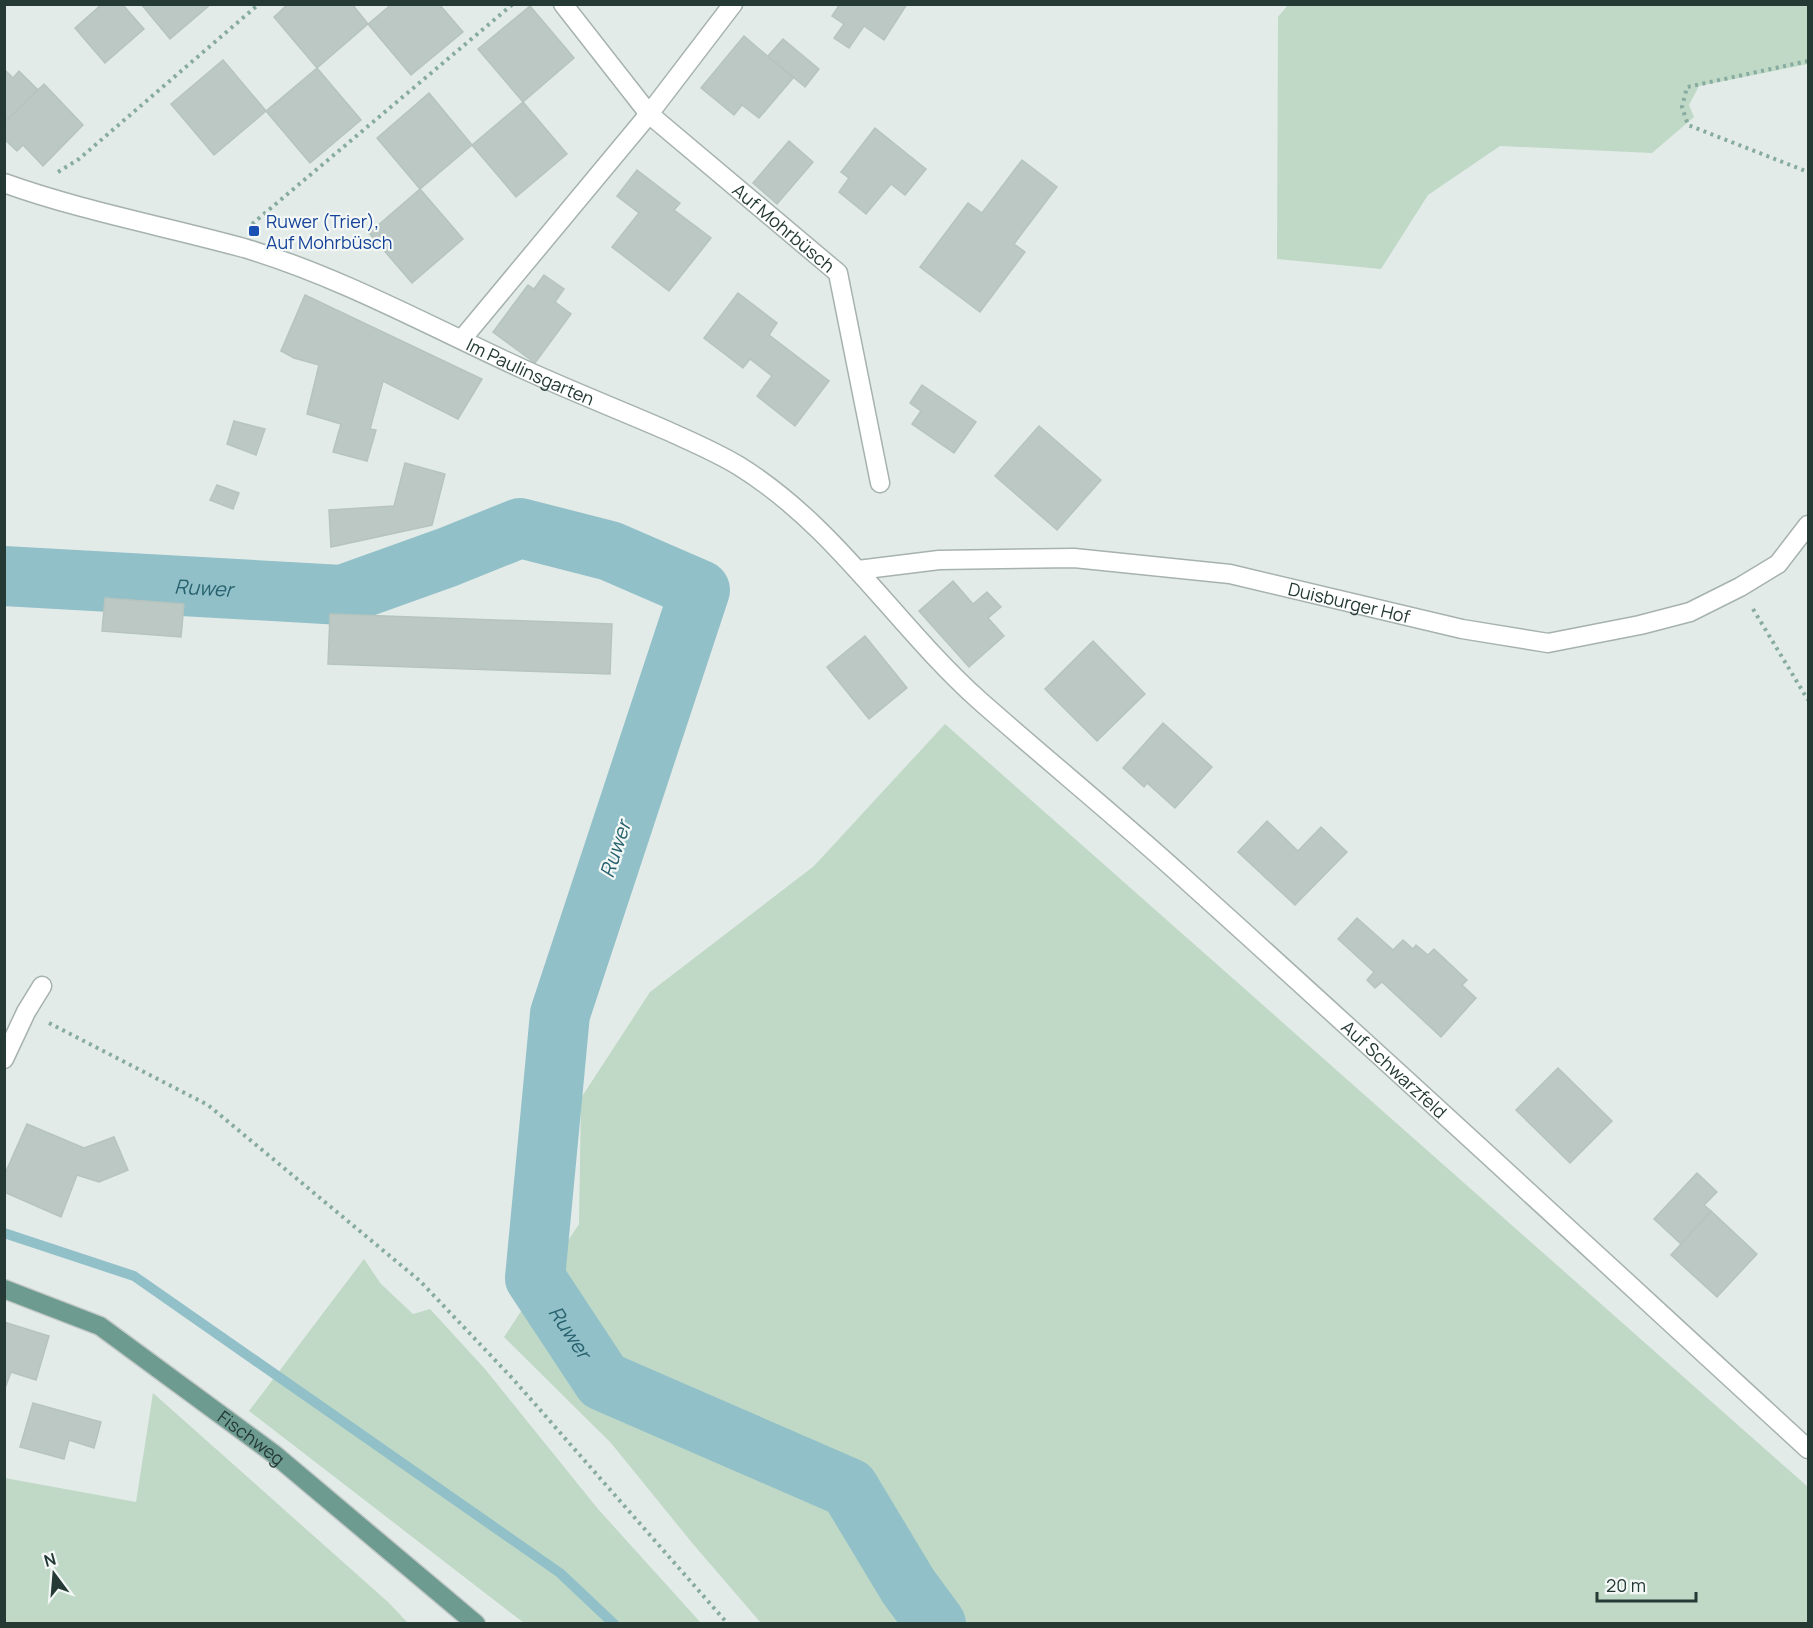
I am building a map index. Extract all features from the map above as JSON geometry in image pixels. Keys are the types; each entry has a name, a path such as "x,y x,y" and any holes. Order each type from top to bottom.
{"main road":[{"name":"Fischweg","path":"4,1289 100,1326 274,1454 476,1623"}],"street":[{"name":"Auf Mohrbüsch","path":"563,4 649,114 838,273 880,483"},
{"path":"462,339 649,114 733,4"},
{"name":"Im Paulinsgarten","path":"4,183 40,196 245,249 336,281 521,368 732,462 765,483 813,522 911,632 975,696"},
{"name":"Duisburger Hof","path":"858,570 939,560 1074,558 1219,573 1462,628 1548,643 1640,625 1690,612 1740,588 1778,564 1809,525"},
{"name":"Auf Schwarzfeld","path":"975,696 1190,883 1809,1449"},
{"path":"4,1059 26,1012 42,986"}],"path":[{"path":"51,176 79,159 259,4"},
{"path":"245,230 513,4"},
{"path":"1809,61 1687,87 1682,107 1688,125 1809,172"},
{"path":"1740,588 1809,700"},
{"path":"26,1012 208,1105 420,1281 513,1379 728,1623"}],"green space":[{"path":"1288,5 1808,5 1808,64 1699,86 1689,105 1694,117 1652,153 1500,146 1428,195 1381,269 1277,259 1278,17"},
{"path":"945,724 1808,1487 1808,1623 761,1623 611,1443 504,1337 579,1224 581,1098 650,992 814,866"},
{"path":"364,1259 381,1284 413,1314 430,1309 485,1369 598,1509 701,1623 524,1623 249,1411"},
{"path":"153,1393 388,1602 408,1623 5,1623 5,1478 136,1502"}],"building":[{"path":"102,4 122,4 144,29 105,63 75,28"},
{"path":"141,4 211,4 170,39"},
{"path":"288,4 352,4 368,24 317,68 274,17"},
{"path":"392,4 439,4 463,32 411,75 368,24"},
{"path":"840,4 907,4 884,40 864,26 849,48 834,38 844,24 832,16"},
{"path":"530,6 574,58 523,102 478,49"},
{"path":"744,36 793,78 759,118 742,105 734,115 701,88"},
{"path":"783,39 819,69 805,87 768,56"},
{"path":"223,60 266,111 214,155 171,104"},
{"path":"317,68 361,120 310,163 266,111"},
{"path":"4,69 13,78 19,71 38,90 4,123"},
{"path":"44,84 83,125 43,166 23,145 17,151 4,139 4,123"},
{"path":"429,93 472,145 420,189 377,138"},
{"path":"523,102 567,154 516,197 472,145"},
{"path":"875,128 926,169 905,195 891,184 866,214 839,192 849,178 841,172"},
{"path":"789,141 813,162 777,204 753,183"},
{"path":"1022,160 1057,187 1014,244 1025,252 980,312 920,267 968,203 982,213"},
{"path":"637,170 680,203 674,210 711,238 669,291 612,247 639,213 617,196"},
{"path":"420,189 463,239 412,283 369,233"},
{"path":"544,275 564,289 555,302 571,314 535,363 493,332 528,285 534,289"},
{"path":"738,293 777,323 769,335 829,381 795,426 757,396 772,376 750,359 743,368 704,338"},
{"path":"305,295 482,379 458,419 383,381 370,429 376,430 367,461 333,452 341,424 307,414 319,365 294,358 281,351"},
{"path":"922,385 976,422 954,453 912,424 921,411 910,403"},
{"path":"234,421 265,429 256,455 227,444"},
{"path":"1039,426 1101,480 1057,530 995,476"},
{"path":"405,463 445,474 432,525 331,547 329,510 394,506"},
{"path":"217,485 239,493 233,509 210,500"},
{"path":"953,581 973,604 987,592 1001,607 988,618 1004,636 969,667 919,611"},
{"path":"105,598 184,604 181,637 102,631"},
{"path":"330,614 612,624 610,674 328,664"},
{"path":"865,636 907,688 869,719 827,667"},
{"path":"1093,641 1145,694 1097,741 1045,689"},
{"path":"1163,723 1212,767 1175,808 1147,783 1144,787 1123,768"},
{"path":"1267,821 1298,851 1321,827 1347,852 1295,905 1238,852"},
{"path":"1357,918 1393,950 1403,940 1413,949 1416,945 1428,955 1434,949 1467,980 1462,985 1476,998 1441,1037 1382,982 1375,988 1367,980 1374,972 1338,939"},
{"path":"1558,1068 1612,1121 1570,1163 1516,1110"},
{"path":"27,1124 84,1148 114,1137 128,1170 99,1182 77,1175 61,1217 4,1192 4,1176"},
{"path":"1697,1173 1717,1192 1704,1205 1711,1211 1681,1244 1654,1219"},
{"path":"1711,1211 1757,1254 1717,1297 1671,1255"},
{"path":"4,1322 49,1336 36,1380 11,1372 4,1391"},
{"path":"33,1403 101,1422 94,1448 69,1440 64,1459 20,1447"}],"waterway":[{"name":"Ruwer","path":"4,576 342,595 520,528 610,551 700,590 560,1014 535,1278 603,1381 849,1488 908,1586 936,1624"},
{"path":"4,1233 134,1276 560,1573 614,1624"}],"place":[{"name":"Ruwer (Trier), Auf Mohrbüsch","path":"254,231"}]}
